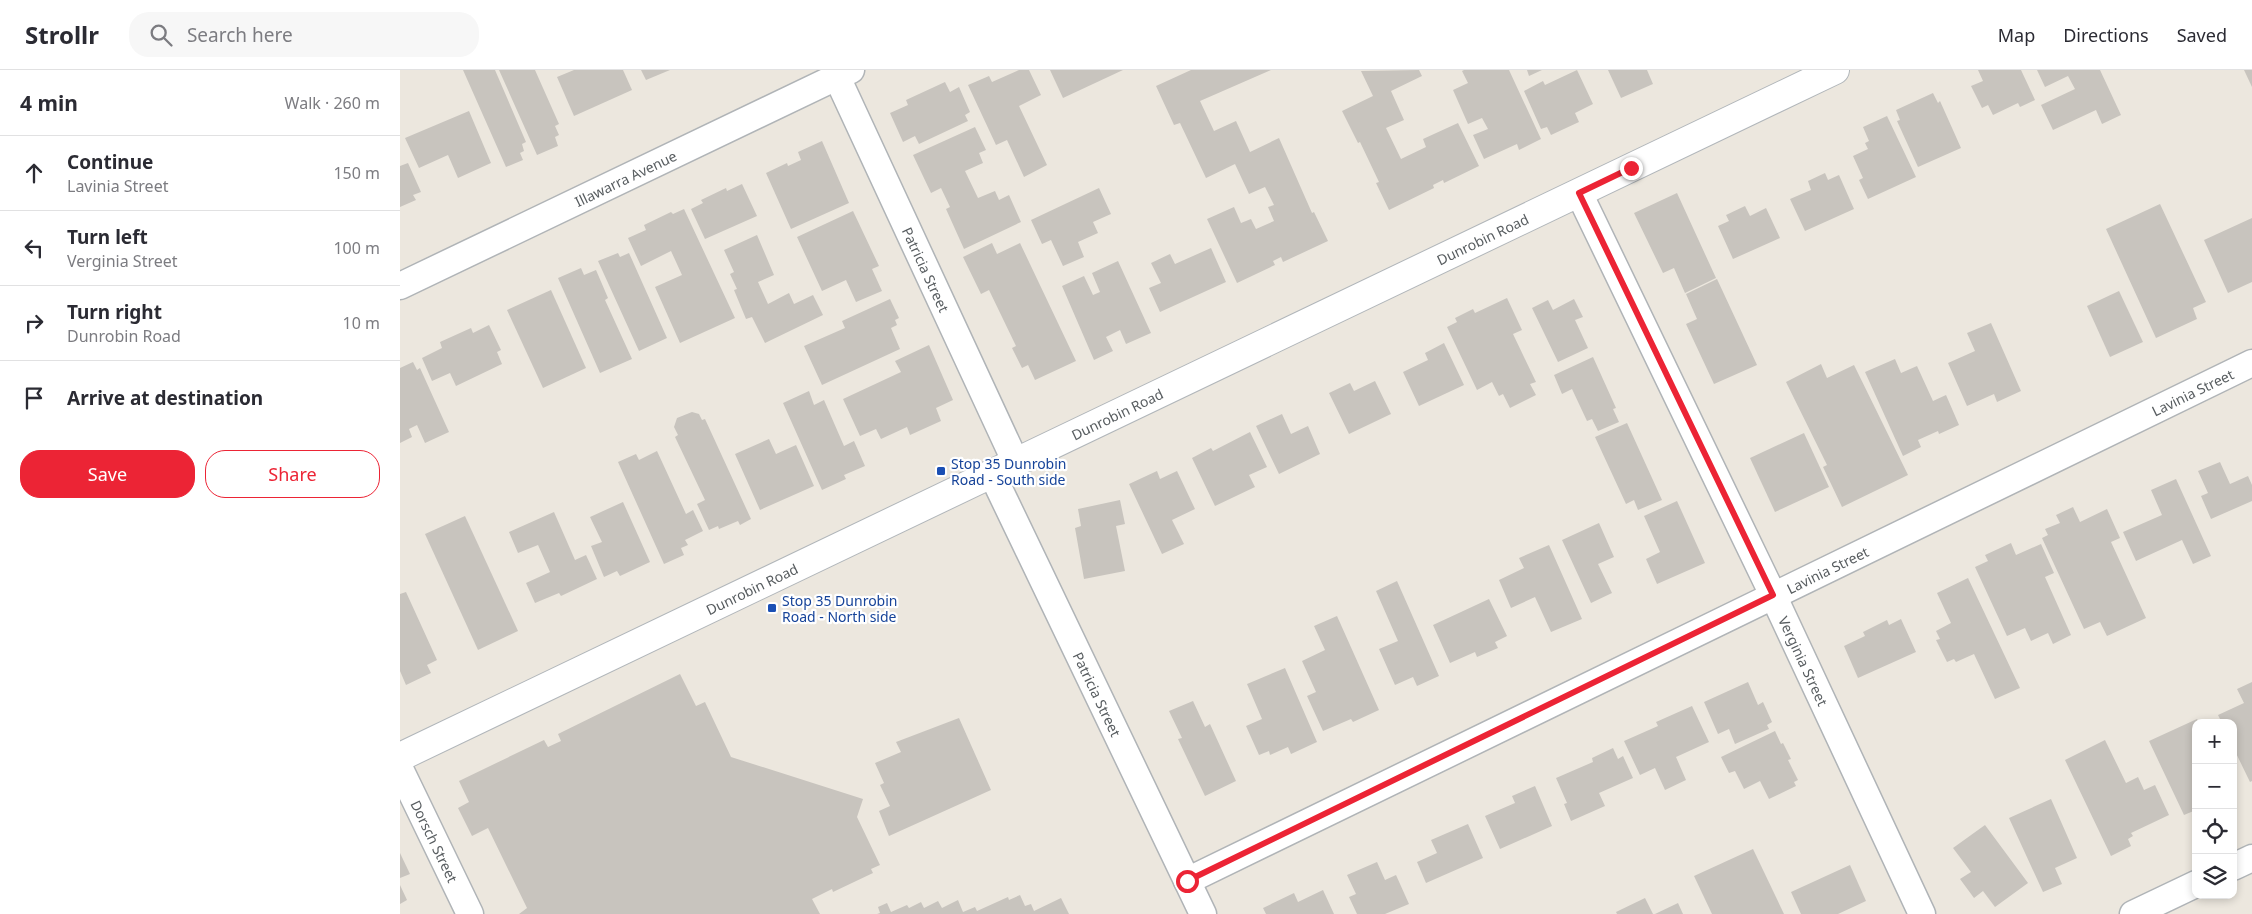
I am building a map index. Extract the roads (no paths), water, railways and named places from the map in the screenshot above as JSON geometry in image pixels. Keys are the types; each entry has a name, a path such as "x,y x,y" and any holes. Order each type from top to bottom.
{"street":[{"name":"Dunrobin Road","path":"400,757 1835,70"},
{"name":"Illawarra Avenue","path":"400,286 844,73"},
{"name":"Patricia Street","path":"844,73 1016,463"},
{"name":"Verginia Street","path":"1579,193 1773,595 1922,914"},
{"name":"Lavinia Street","path":"1187,881 2252,363"},
{"name":"Patricia Street","path":"992,474 1203,914"},
{"name":"Dorsch Street","path":"400,769 470,914"},
{"path":"2237,865 2252,858"},
{"path":"2133,914 2192,886"}],"place":[{"name":"Stop 35 Dunrobin Road - South side","path":"941,471"},
{"name":"Stop 35 Dunrobin Road - North side","path":"772,608"}]}
